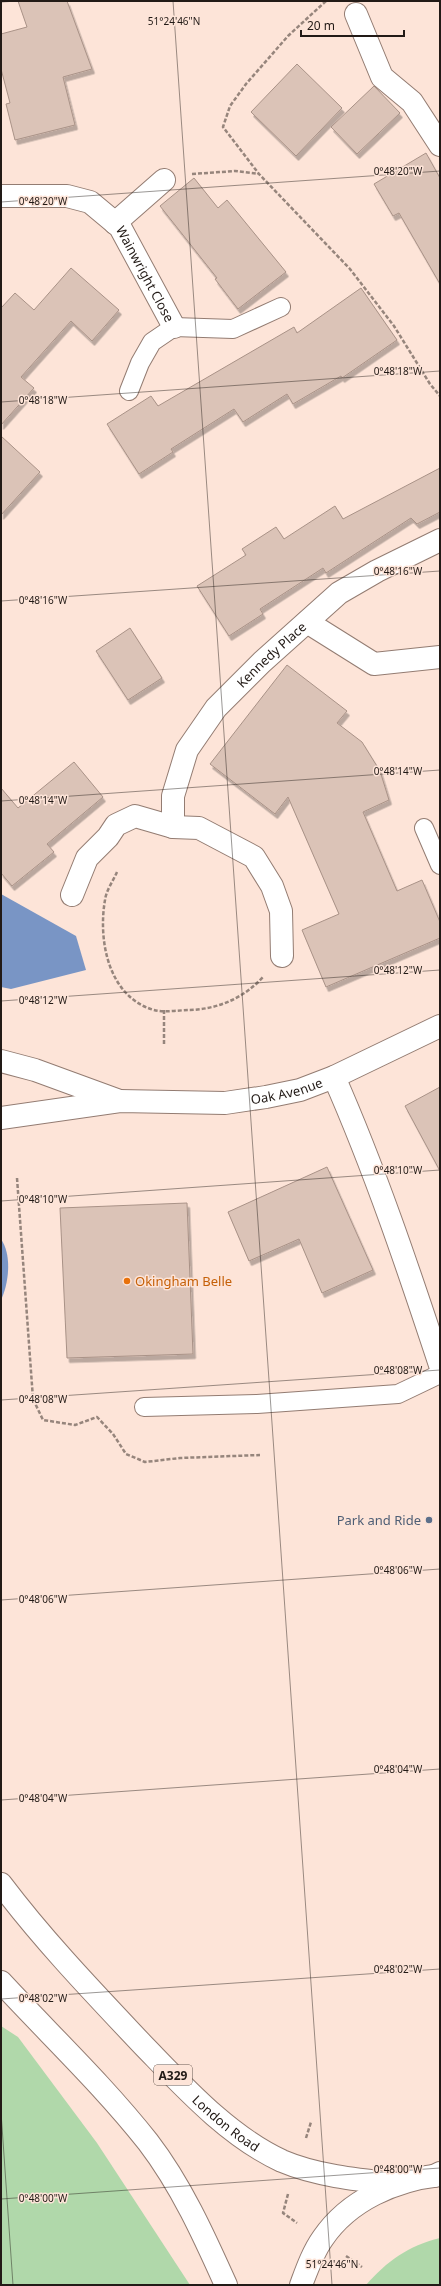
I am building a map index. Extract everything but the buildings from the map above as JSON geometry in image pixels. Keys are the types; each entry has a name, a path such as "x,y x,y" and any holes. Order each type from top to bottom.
{"street":[{"path":"356,14 382,77 412,102 440,145"},
{"name":"Wainwright Close","path":"115,223 164,180"},
{"name":"Wainwright Close","path":"1,196 67,196 90,202 120,227 174,327"},
{"name":"Kennedy Place","path":"173,827 173,796 187,750 216,708 262,662 339,593 377,571 440,540"},
{"path":"307,622 374,664 440,657"},
{"path":"72,895 87,858 108,837 116,825 135,816 173,827 199,828 254,857 272,886 281,911 282,956"},
{"name":"Oak Avenue","path":"1,1118 25,1113 120,1101 225,1103 300,1090 334,1076 440,1026"},
{"name":"Oak Avenue","path":"1,1061 35,1070 120,1101"},
{"path":"334,1076 435,1334 440,1365"},
{"name":"Oak Avenue","path":"1,1104 25,1113"},
{"name":"London Road","path":"1,1884 83,1982 164,2066 230,2128 274,2156 297,2166 345,2177 397,2184"},
{"path":"1,1982 123,2113 148,2143 176,2185 197,2222 226,2285"},
{"path":"301,2285 322,2239 340,2218 356,2204 397,2184 438,2174"}],"lane":[{"name":"Wainwright Close","path":"130,391 140,363 152,342 174,327 233,329 281,307"},
{"path":"424,828 440,865"},
{"path":"144,1407 257,1404 398,1394 440,1374"}],"path":[{"path":"326,1 288,36 246,84 230,106 223,127 259,174 350,269 394,326 430,384 440,396"},
{"path":"164,180 180,174 235,171 259,174"},
{"path":"118,868 105,899 104,950 110,969 118,983 134,1000 154,1010 204,1009 227,1003 252,987 282,956"},
{"path":"164,1010 164,1045"},
{"path":"17,1178 33,1399 43,1420 75,1425 97,1417 113,1434 126,1454 145,1462 180,1458 260,1455"},
{"path":"308,2131 311,2122"},
{"path":"286,2200 283,2213 298,2223"},
{"path":"352,2260 362,2267"}],"green space":[{"path":"1,2026 18,2037 97,2143 190,2285 1,2285"},
{"path":"440,2238 440,2285 366,2285 390,2262 408,2250 428,2241"}],"water":[{"path":"1,894 76,936 86,970 11,989 1,987"},
{"path":"1,1239 7,1253 8,1269 6,1286 1,1300"}],"place":[{"name":"Okingham Belle","path":"127,1281"},
{"name":"Park and Ride","path":"429,1520"}]}
